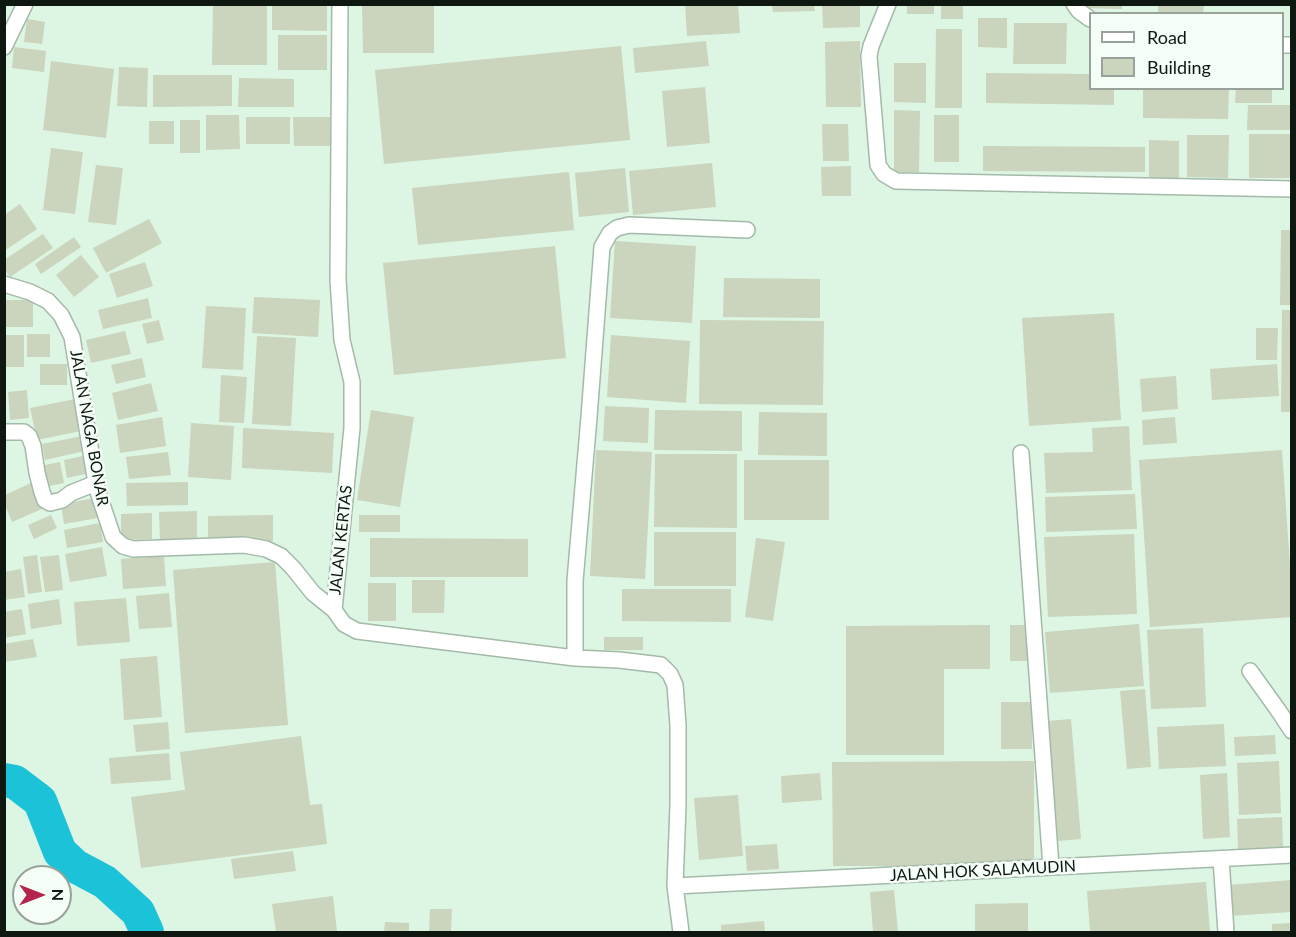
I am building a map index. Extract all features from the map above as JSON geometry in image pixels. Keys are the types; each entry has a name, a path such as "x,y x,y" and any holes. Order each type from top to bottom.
{"street":[{"path":"4,47 25,4"},
{"name":"JALAN KERTAS","path":"340,4 338,280 342,340 352,382 352,428 334,610 344,624 357,631 575,658 661,665 670,674 675,685 678,724 675,886 681,933"},
{"path":"888,4 869,56 878,165 884,174 896,181 1292,189"},
{"path":"1074,4 1079,12 1089,18"},
{"path":"575,658 574,581 602,247 610,233 616,228 629,225 747,230"},
{"name":"JALAN NAGA BONAR","path":"4,284 30,292 48,302 61,315 72,337 96,483 113,537 123,546 133,549 244,545 266,549 281,556 313,593 334,610"},
{"path":"4,432 24,432 29,436 42,492 45,500 50,503 62,500 71,493 96,483"},
{"path":"1021,453 1051,867"},
{"path":"1250,671 1292,732"},
{"name":"JALAN HOK SALAMUDIN","path":"675,886 1292,855"},
{"path":"1221,859 1226,933"}],"building":[{"path":"213,4 267,4 267,65 212,65"},
{"path":"272,4 327,4 327,31 272,30"},
{"path":"362,4 434,4 434,53 363,53"},
{"path":"685,4 738,4 740,33 687,36"},
{"path":"822,4 860,4 860,27 823,28"},
{"path":"907,4 934,4 934,14 907,14"},
{"path":"941,4 963,4 963,19 941,19"},
{"path":"1082,4 1122,4 1122,9 1082,8"},
{"path":"1158,4 1204,4 1203,12 1158,12"},
{"path":"772,5 814,5 815,11 773,12"},
{"path":"978,18 1007,18 1007,48 978,47"},
{"path":"27,19 45,22 42,44 24,42"},
{"path":"1014,23 1067,23 1066,64 1013,64"},
{"path":"936,29 962,29 962,108 935,108"},
{"path":"278,35 327,35 327,70 278,70"},
{"path":"706,41 709,66 635,73 633,48"},
{"path":"860,41 861,107 826,107 825,42"},
{"path":"621,46 630,140 384,164 375,70"},
{"path":"14,47 46,51 44,72 12,68"},
{"path":"51,61 114,69 106,138 43,130"},
{"path":"894,63 926,63 926,103 894,102"},
{"path":"119,67 148,68 147,107 117,106"},
{"path":"986,73 1089,74 1089,90 1114,90 1114,105 986,103"},
{"path":"153,75 232,75 232,106 153,107"},
{"path":"239,78 294,79 294,107 238,107"},
{"path":"705,87 710,143 667,147 662,91"},
{"path":"1143,90 1229,90 1228,119 1143,118"},
{"path":"1236,90 1272,90 1272,103 1235,103"},
{"path":"1248,105 1292,105 1292,130 1247,130"},
{"path":"894,110 920,111 919,172 894,172"},
{"path":"206,115 239,115 240,149 206,150"},
{"path":"934,115 959,115 959,162 934,162"},
{"path":"246,117 290,117 290,144 246,144"},
{"path":"293,117 330,117 330,146 294,146"},
{"path":"180,120 200,120 200,153 180,153"},
{"path":"149,121 174,121 174,144 149,144"},
{"path":"822,124 848,124 849,161 823,161"},
{"path":"1249,134 1292,134 1292,178 1249,178"},
{"path":"1187,135 1229,135 1228,178 1187,177"},
{"path":"1149,140 1179,141 1179,178 1149,178"},
{"path":"983,146 1145,147 1145,172 983,171"},
{"path":"51,148 83,152 75,214 43,210"},
{"path":"712,163 716,207 633,215 629,171"},
{"path":"96,165 123,168 116,225 88,222"},
{"path":"851,166 851,196 822,196 821,167"},
{"path":"625,168 629,212 579,217 575,173"},
{"path":"569,172 574,230 418,245 412,188"},
{"path":"20,204 37,229 4,251 4,215"},
{"path":"149,219 162,243 106,273 93,248"},
{"path":"1281,230 1292,230 1292,305 1280,305"},
{"path":"43,234 53,248 10,277 4,269 4,260"},
{"path":"74,237 81,247 41,274 35,264"},
{"path":"615,241 696,246 692,323 610,318"},
{"path":"555,246 566,358 394,375 383,263"},
{"path":"81,255 99,277 74,297 56,275"},
{"path":"145,262 153,286 117,298 109,274"},
{"path":"724,278 820,279 820,318 723,317"},
{"path":"254,297 320,300 318,337 252,333"},
{"path":"148,298 152,318 103,329 98,310"},
{"path":"4,300 33,300 33,327 4,327"},
{"path":"206,306 246,308 243,370 202,368"},
{"path":"1282,310 1292,310 1292,412 1281,412"},
{"path":"1114,313 1121,420 1029,426 1022,318"},
{"path":"159,320 164,340 147,344 142,324"},
{"path":"700,320 824,321 823,405 699,404"},
{"path":"1256,328 1278,328 1277,360 1256,360"},
{"path":"125,331 131,354 91,363 86,340"},
{"path":"27,334 50,334 50,357 27,357"},
{"path":"6,335 24,335 24,367 6,367"},
{"path":"611,335 690,341 686,403 607,397"},
{"path":"257,336 296,338 291,426 252,424"},
{"path":"142,358 146,377 116,384 111,365"},
{"path":"40,364 67,364 67,385 40,385"},
{"path":"1277,364 1279,396 1212,400 1210,369"},
{"path":"221,375 247,377 244,423 219,422"},
{"path":"1176,376 1178,409 1142,412 1140,379"},
{"path":"151,383 158,411 118,420 112,393"},
{"path":"27,390 29,418 10,420 8,392"},
{"path":"75,399 81,431 37,440 30,408"},
{"path":"605,406 649,408 648,443 603,441"},
{"path":"371,410 414,417 400,507 357,500"},
{"path":"655,410 742,411 742,451 654,450"},
{"path":"759,412 827,413 827,456 758,455"},
{"path":"162,417 166,446 120,453 116,425"},
{"path":"1175,417 1177,443 1143,445 1142,420"},
{"path":"191,423 234,426 231,480 188,477"},
{"path":"1129,426 1132,490 1046,493 1044,453 1093,452 1092,428"},
{"path":"243,428 334,433 332,473 242,468"},
{"path":"82,436 85,451 45,460 42,444"},
{"path":"596,450 652,452 645,579 590,576"},
{"path":"1282,450 1292,617 1150,627 1139,460"},
{"path":"168,452 171,475 129,479 126,457"},
{"path":"655,454 737,454 737,528 654,527"},
{"path":"87,455 90,473 67,478 64,460"},
{"path":"744,460 829,460 829,520 744,520"},
{"path":"60,462 64,483 44,487 40,466"},
{"path":"188,482 188,505 127,506 126,483"},
{"path":"31,483 42,509 12,522 5,505 5,495"},
{"path":"1135,494 1137,529 1046,532 1045,497"},
{"path":"95,498 98,518 64,524 61,504"},
{"path":"197,511 197,540 160,541 159,512"},
{"path":"152,513 152,539 121,540 121,514"},
{"path":"51,515 57,528 34,539 28,525"},
{"path":"273,515 273,541 208,542 208,516"},
{"path":"359,515 400,515 400,532 359,532"},
{"path":"100,523 103,542 67,548 64,530"},
{"path":"654,532 736,532 736,586 654,586"},
{"path":"1134,534 1137,614 1048,617 1044,537"},
{"path":"370,538 528,539 528,577 370,577"},
{"path":"756,538 785,542 773,621 745,617"},
{"path":"102,547 107,576 70,582 65,554"},
{"path":"37,555 42,592 28,594 23,557"},
{"path":"59,555 63,590 45,592 40,557"},
{"path":"164,556 166,586 123,589 121,559"},
{"path":"275,562 288,725 185,733 173,570"},
{"path":"21,569 25,597 4,600 4,572"},
{"path":"412,580 445,580 444,613 412,613"},
{"path":"368,583 396,583 396,621 368,621"},
{"path":"622,589 731,589 731,622 622,621"},
{"path":"169,593 172,627 139,629 136,596"},
{"path":"126,598 130,642 77,646 74,602"},
{"path":"59,599 62,624 31,629 28,604"},
{"path":"22,609 26,634 4,638 4,612"},
{"path":"1139,624 1144,686 1050,693 1045,632"},
{"path":"990,625 990,669 944,669 944,755 846,755 846,626"},
{"path":"1010,625 1028,625 1028,661 1010,661"},
{"path":"1203,628 1206,707 1151,709 1147,630"},
{"path":"604,637 643,637 643,650 604,650"},
{"path":"33,639 37,657 4,662 4,644"},
{"path":"157,656 162,717 124,720 120,659"},
{"path":"1145,689 1151,767 1127,769 1120,691"},
{"path":"1001,702 1032,702 1032,749 1001,749"},
{"path":"1071,719 1081,839 1058,841 1048,721"},
{"path":"168,722 170,749 136,752 133,725"},
{"path":"1224,724 1226,766 1159,769 1157,727"},
{"path":"1275,735 1276,754 1235,756 1234,737"},
{"path":"301,736 310,805 322,804 327,844 141,868 131,797 185,790 180,752"},
{"path":"169,753 171,780 111,784 109,758"},
{"path":"1034,761 1034,866 833,866 832,762"},
{"path":"1279,761 1281,813 1239,815 1237,763"},
{"path":"820,773 822,800 782,803 781,776"},
{"path":"1227,773 1230,837 1203,839 1200,775"},
{"path":"738,795 743,856 699,860 694,798"},
{"path":"1282,817 1283,847 1238,849 1237,819"},
{"path":"777,844 779,869 747,871 745,846"},
{"path":"293,851 296,871 234,879 231,859"},
{"path":"1292,880 1292,912 1229,916 1227,885"},
{"path":"1206,882 1210,932 1090,932 1087,891"},
{"path":"894,890 898,932 873,932 870,892"},
{"path":"333,896 337,932 276,932 272,904"},
{"path":"1028,903 1028,932 975,932 975,904"},
{"path":"430,909 452,909 451,932 429,932"},
{"path":"764,921 765,932 721,932 721,925"},
{"path":"385,922 409,923 409,932 384,932"},
{"path":"1292,923 1292,932 1272,932 1272,924"}],"waterway":[{"path":"4,780 15,782 40,801 60,852 75,866 105,882 138,912 147,932"}]}
